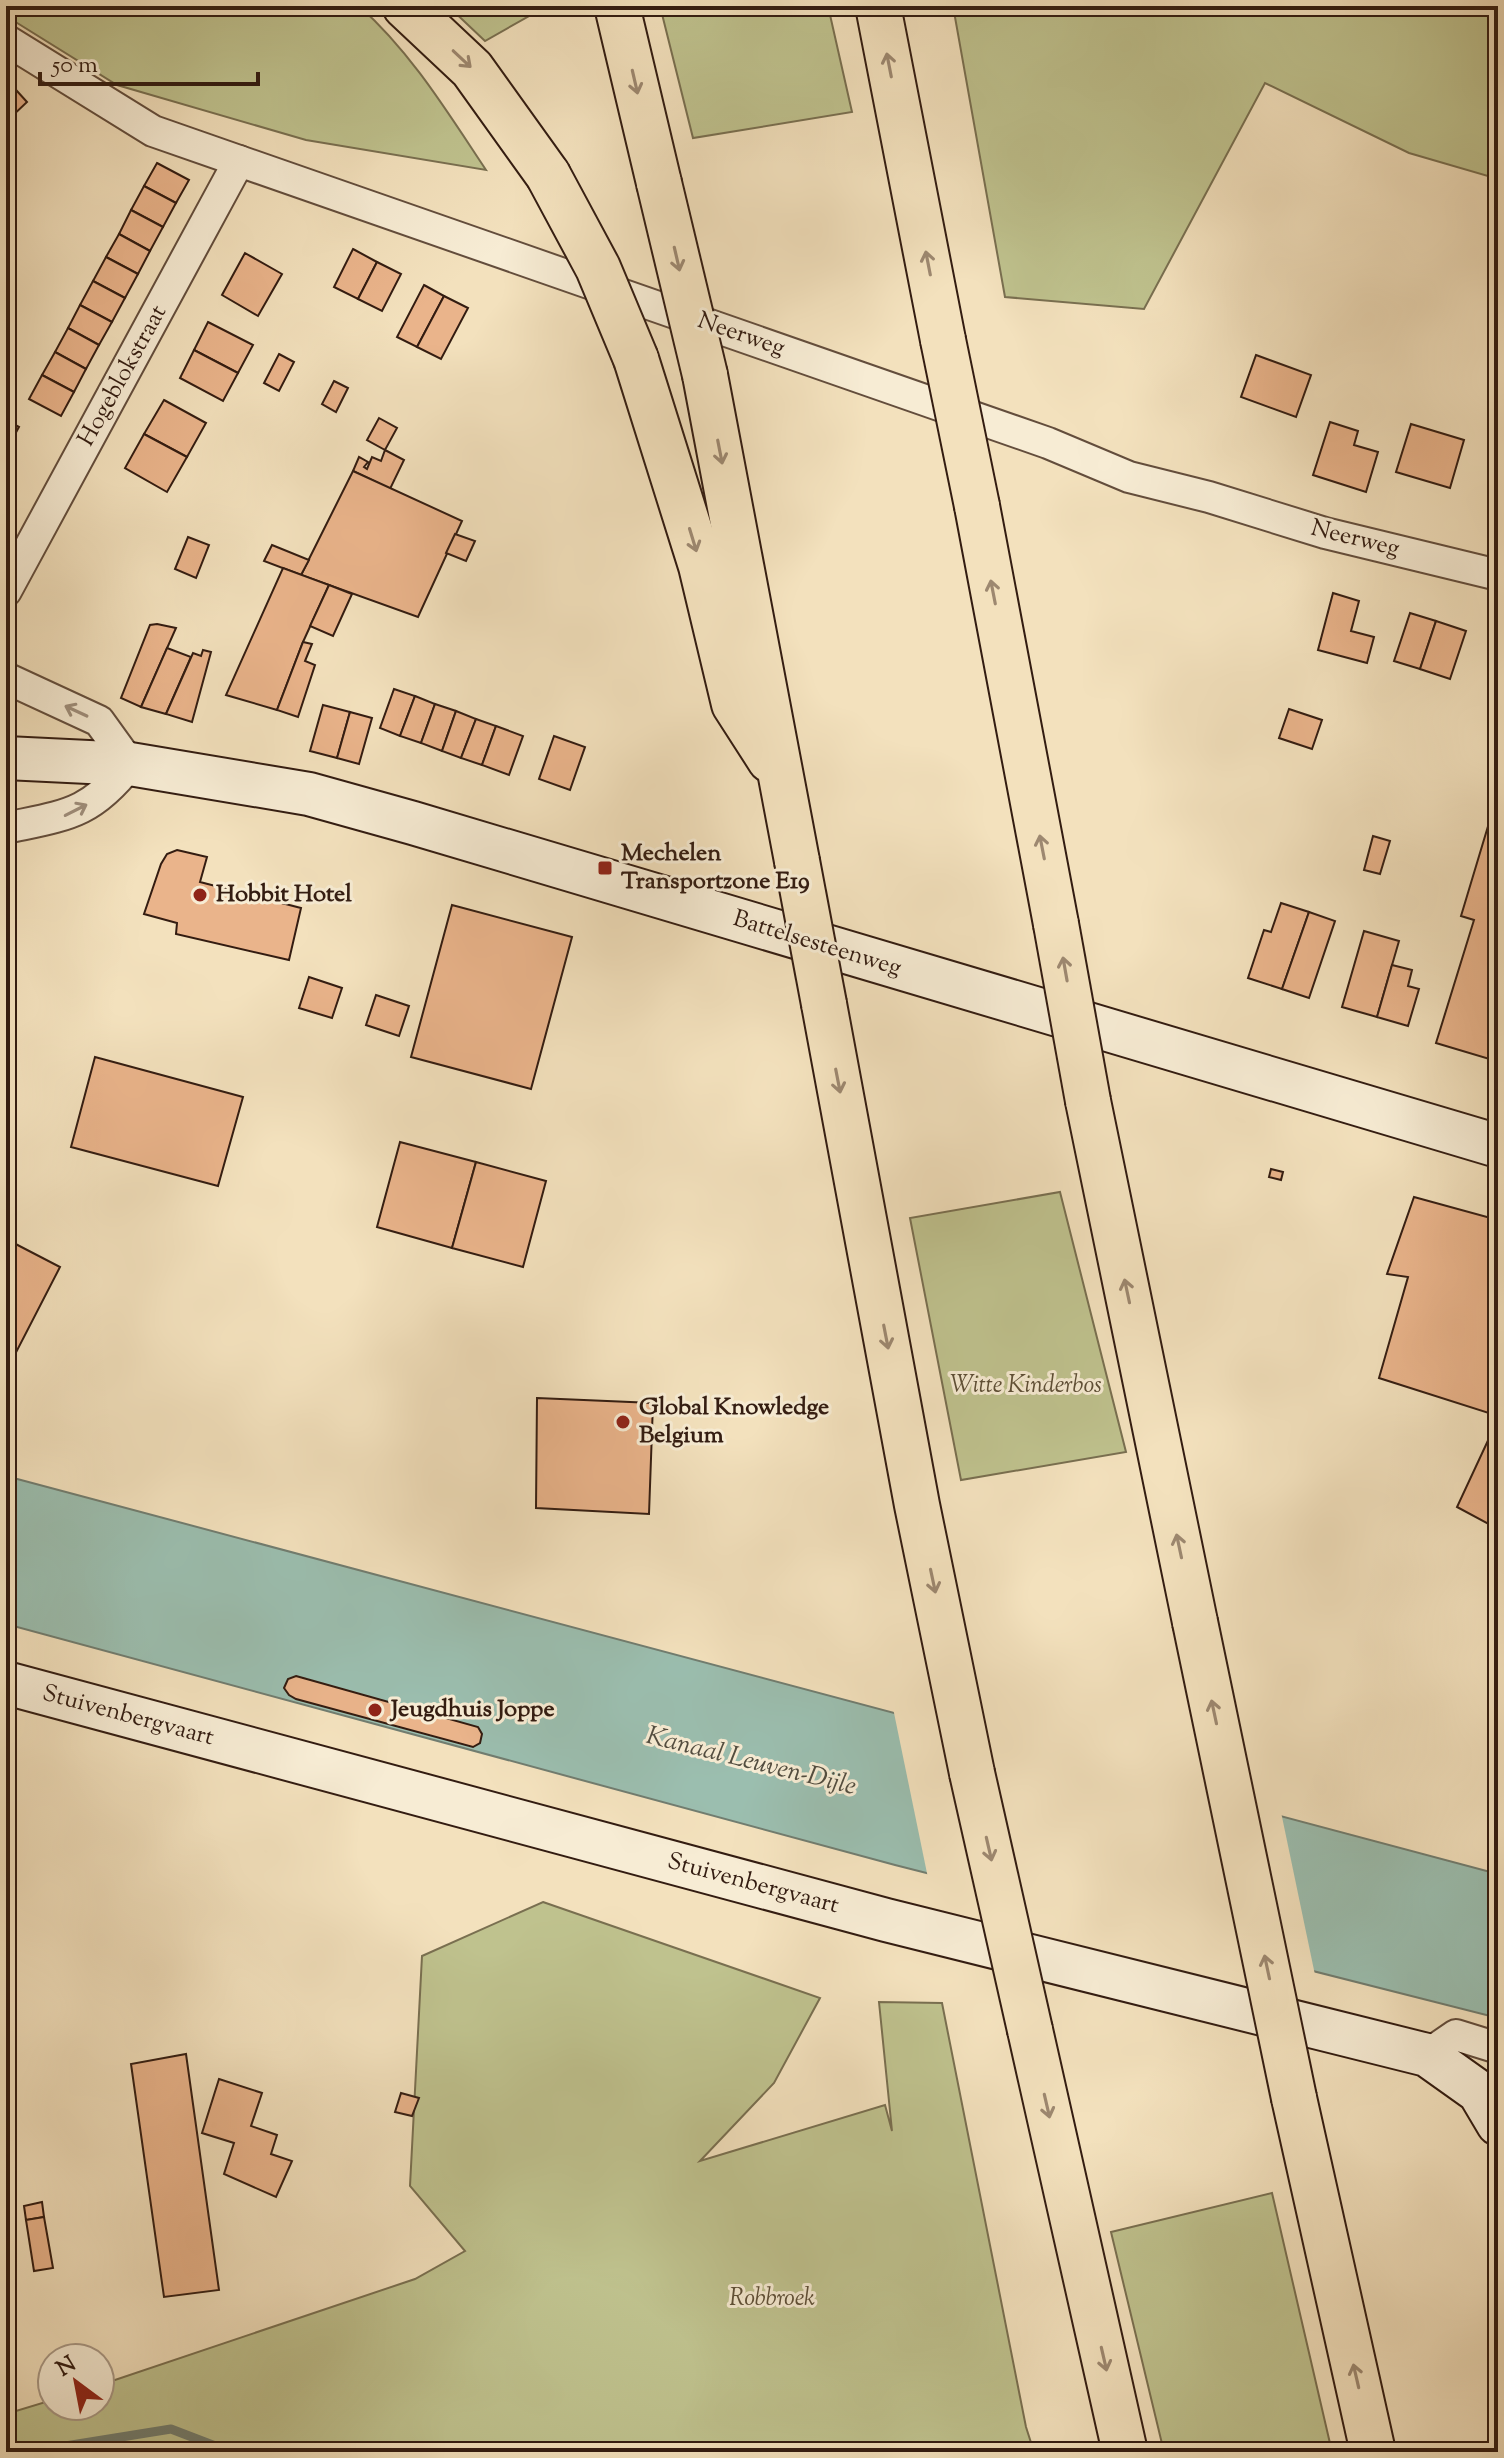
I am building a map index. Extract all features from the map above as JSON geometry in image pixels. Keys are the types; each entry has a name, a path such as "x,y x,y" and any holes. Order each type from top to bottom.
{"highway":[{"path":"405,6 472,69 548,175 598,268 636,359 701,566 734,704 783,779"},
{"path":"617,6 705,375 917,1505 972,1773 1125,2452"},
{"path":"878,6 977,506 1088,1101 1294,2098 1373,2452"}],"main road":[{"name":"Battelsesteenweg","path":"6,758 130,764 309,794 1498,1146"},
{"name":"Stuivenbergvaart","path":"6,1683 886,1920 1427,2055"},
{"path":"1427,2055 1479,2092 1498,2124"}],"street":[{"name":"Neerweg","path":"6,40 153,131 1048,443 1129,477 1209,497 1325,533 1498,575"},
{"name":"Hogeblokstraat","path":"6,591 239,161"},
{"path":"6,678 99,721 130,764 110,789 72,814 6,828"},
{"path":"1427,2055 1456,2035 1498,2048"}],"green space":[{"path":"6,6 359,6 412,63 486,170 306,140 117,85 6,16"},
{"path":"448,6 532,6 529,16 485,41"},
{"path":"660,6 828,6 852,112 693,138"},
{"path":"953,6 1498,6 1498,179 1409,153 1265,83 1144,309 1005,297"},
{"name":"Witte Kinderbos","path":"1060,1192 1126,1452 961,1480 910,1218"},
{"name":"Robbroek","path":"543,1902 820,1998 774,2083 700,2161 885,2105 892,2131 879,2002 942,2003 1026,2427 1034,2452 6,2452 6,2414 36,2405 36,2422 116,2422 116,2380 415,2279 465,2251 410,2186 422,1956"},
{"path":"1272,2193 1332,2452 1164,2452 1111,2232"}],"water":[{"name":"Kanaal Leuven-Dijle","path":"6,1476 1498,1874 1498,2018 895,1865 6,1624"}],"pier":[{"path":"893,1708 1281,1812 1315,1975 928,1878"}],"building":[{"path":"17,91 27,102 6,122 6,102"},
{"path":"157,163 189,180 176,203 144,186"},
{"path":"144,186 176,203 163,227 131,210"},
{"path":"131,210 163,227 150,251 119,234"},
{"path":"119,234 150,251 138,274 106,257"},
{"path":"353,249 377,262 358,299 334,287"},
{"path":"245,253 282,274 258,316 222,295"},
{"path":"106,257 138,274 125,298 93,281"},
{"path":"377,262 401,274 382,311 358,299"},
{"path":"93,281 125,298 112,322 80,305"},
{"path":"424,285 444,296 417,347 397,337"},
{"path":"444,296 468,308 441,359 417,347"},
{"path":"80,305 112,322 99,345 68,328"},
{"path":"208,322 253,345 238,373 194,350"},
{"path":"68,328 99,345 86,369 55,352"},
{"path":"194,350 238,373 223,401 180,378"},
{"path":"55,352 86,369 74,392 42,375"},
{"path":"279,354 294,362 279,391 264,383"},
{"path":"1256,355 1311,375 1296,417 1241,397"},
{"path":"42,375 74,392 61,416 29,399"},
{"path":"334,381 348,388 336,412 322,404"},
{"path":"164,400 206,423 187,457 144,434"},
{"path":"379,418 397,428 385,450 367,440"},
{"path":"6,420 19,427 6,451"},
{"path":"1330,422 1358,431 1354,445 1378,452 1366,492 1313,475"},
{"path":"1411,424 1464,440 1450,488 1396,472"},
{"path":"144,434 187,457 167,492 125,468"},
{"path":"385,450 404,460 390,489 353,471 359,457 368,462 364,467 367,469 372,457 381,461"},
{"path":"353,471 462,521 418,617 301,575"},
{"path":"455,534 475,541 466,561 446,553"},
{"path":"188,537 209,545 196,578 175,569"},
{"path":"272,545 309,560 301,575 264,561"},
{"path":"283,568 329,585 277,710 226,695"},
{"path":"329,585 352,594 333,636 310,626"},
{"path":"1333,593 1359,601 1351,631 1374,637 1367,663 1318,650"},
{"path":"1410,613 1436,621 1420,669 1394,661"},
{"path":"1436,621 1466,631 1450,679 1420,669"},
{"path":"150,625 176,628 141,707 121,698"},
{"path":"303,642 312,644 305,661 315,665 298,717 277,710"},
{"path":"167,648 191,657 166,714 141,707"},
{"path":"203,650 211,652 192,722 166,714 193,653 201,656"},
{"path":"394,689 415,696 400,736 380,728"},
{"path":"415,696 435,704 421,743 400,736"},
{"path":"435,704 456,711 442,751 421,743"},
{"path":"323,705 350,712 337,758 310,751"},
{"path":"1289,709 1322,720 1312,749 1279,738"},
{"path":"456,711 476,719 461,758 442,751"},
{"path":"350,712 372,718 359,764 337,758"},
{"path":"476,719 496,726 482,765 461,758"},
{"path":"496,726 523,736 509,775 482,765"},
{"path":"554,736 585,747 570,790 539,779"},
{"path":"1498,793 1496,1061 1436,1043 1474,920 1461,916"},
{"path":"1373,836 1390,841 1380,874 1364,870"},
{"name":"Hobbit Hotel","path":"177,850 207,857 200,882 301,908 289,960 176,934 177,923 144,914 161,864 167,854"},
{"path":"1281,903 1309,912 1282,989 1248,978 1264,930 1271,932"},
{"path":"452,905 572,937 531,1089 411,1057"},
{"path":"1309,912 1335,921 1309,998 1282,989"},
{"path":"1364,931 1399,941 1377,1017 1342,1007"},
{"path":"1392,965 1412,970 1408,986 1419,989 1408,1026 1377,1017"},
{"path":"309,977 342,988 332,1018 299,1008"},
{"path":"376,995 409,1006 399,1036 366,1025"},
{"path":"95,1057 243,1097 218,1186 71,1147"},
{"path":"400,1142 476,1162 452,1248 377,1227"},
{"path":"476,1162 546,1181 523,1267 452,1248"},
{"path":"1271,1169 1283,1172 1281,1180 1269,1177"},
{"path":"1414,1197 1498,1220 1498,1416 1379,1378 1408,1277 1387,1274"},
{"path":"6,1239 60,1267 8,1368 6,1367"},
{"path":"537,1398 653,1403 649,1514 536,1508"},
{"path":"1498,1419 1498,1529 1457,1507"},
{"path":"296,1676 478,1727 482,1734 480,1743 473,1747 296,1699 284,1688 288,1679"},
{"path":"186,2054 219,2290 164,2297 131,2064"},
{"path":"219,2079 262,2093 251,2126 277,2135 271,2154 292,2161 276,2197 224,2174 234,2143 202,2133"},
{"path":"401,2093 419,2098 412,2116 395,2112"},
{"path":"42,2202 44,2217 26,2220 24,2206"},
{"path":"44,2217 53,2268 34,2271 26,2220"}],"waterway":[{"path":"28,2452 171,2429 231,2452"}],"place":[{"name":"Mechelen Transportzone E19","path":"605,868"},
{"name":"Hobbit Hotel","path":"200,895"},
{"name":"Global Knowledge Belgium","path":"623,1422"},
{"name":"Jeugdhuis Joppe","path":"375,1710"}]}
